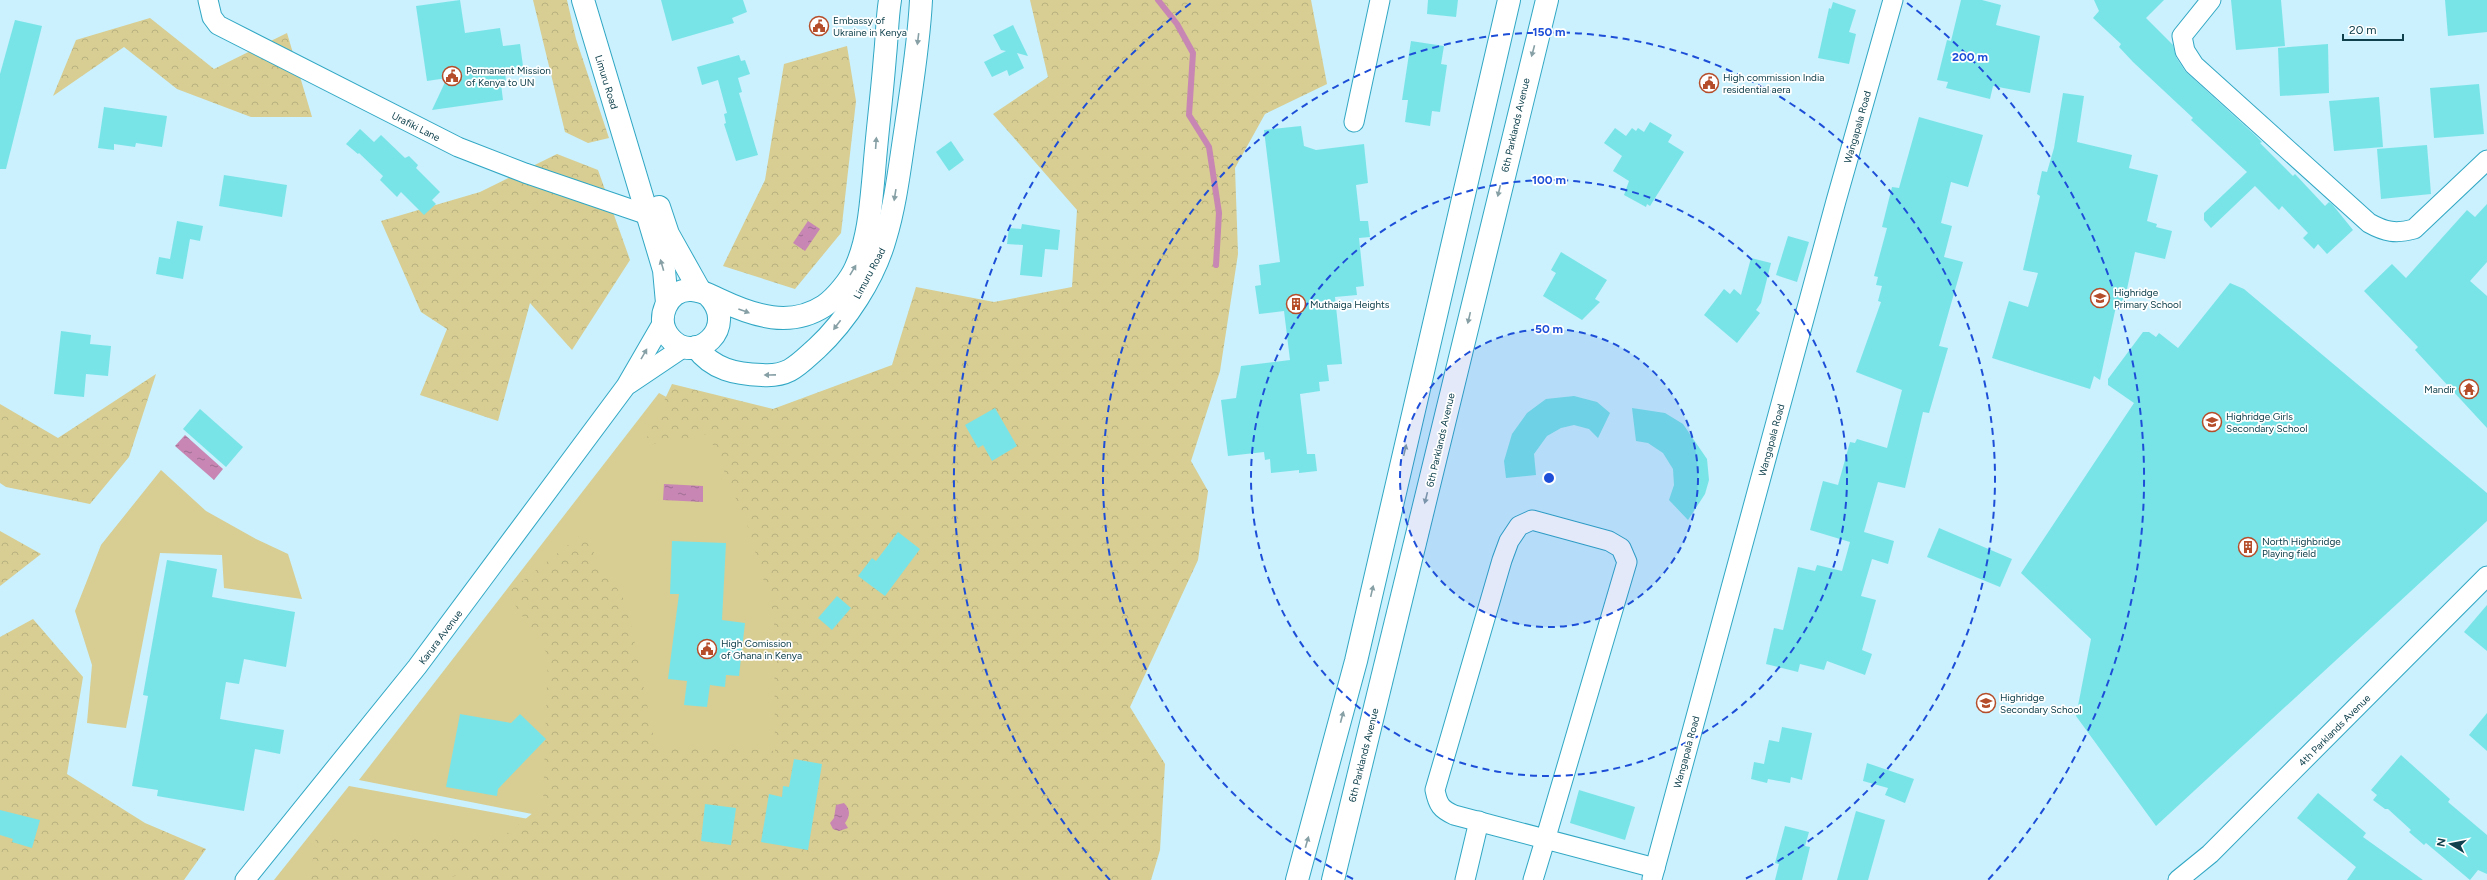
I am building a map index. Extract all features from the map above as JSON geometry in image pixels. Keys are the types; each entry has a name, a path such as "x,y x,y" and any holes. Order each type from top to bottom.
{"street":[{"name":"Urafiki Lane","path":"208,0 212,17 218,25 458,147 525,174 648,215"},
{"name":"Limuru Road","path":"583,0 664,270 665,313"},
{"name":"Limuru Road","path":"594,0 622,94 668,234 704,293"},
{"path":"704,293 715,302 720,320 713,338 690,347 670,338 665,313 681,292 704,293 758,315 774,319 798,317 825,305 856,268 868,219 890,0"},
{"name":"Limuru Road","path":"690,347 712,364 742,374 773,376 789,372 825,340 862,289 885,240 893,209 914,69 921,0"},
{"path":"1354,122 1380,0"},
{"path":"1296,880 1353,675 1509,0"},
{"name":"6th Parklands Avenue","path":"1333,880 1547,0"},
{"name":"Wangapala Road","path":"1654,874 1836,201 1894,0"},
{"path":"2211,0 2182,36 2185,51 2194,65 2369,223 2383,231 2400,233 2414,229 2487,160"},
{"name":"Karura Avenue","path":"245,880 417,667 626,386 665,313"},
{"name":"Karura Avenue","path":"626,386 690,347"},
{"path":"1533,880 1546,838 1626,562 1621,548 1609,541 1532,520 1519,526 1509,541 1502,560 1435,790 1437,802 1441,809 1479,821 1546,838 1654,874"},
{"name":"4th Parklands Avenue","path":"2178,880 2210,854 2487,576"},
{"path":"1465,880 1479,821"}],"green space":[{"path":"533,0 567,0 576,39 609,138 588,143 565,132"},
{"path":"1030,0 1311,0 1327,84 1265,114 1235,168 1238,254 1220,371 1191,461 1208,491 1198,560 1130,707 1165,764 1160,850 1151,880 462,880 459,875 439,880 310,880 316,837 500,839 543,805 548,655 507,593 582,534 627,604 655,744 775,751 774,615 747,524 708,434 643,446 672,384 773,409 892,365 916,287 994,302 1072,287 1077,210 993,114 1048,77"},
{"path":"150,18 214,69 287,33 312,117 251,117 177,89 124,47 53,96 76,40"},
{"path":"847,46 856,101 841,233 795,289 723,266 765,180 784,64"},
{"path":"557,154 598,170 630,260 572,350 530,303 498,421 420,395 447,329 421,312 381,221 480,192"},
{"path":"156,374 129,457 90,504 6,487 0,483 0,404 58,438"},
{"path":"659,393 904,527 827,872 359,780"},
{"path":"161,470 206,511 256,539 288,554 302,599 224,588 222,555 160,553 126,728 87,723 92,665 75,611 101,545"},
{"path":"0,531 41,554 0,586"},
{"path":"33,619 83,677 67,774 145,823 206,849 184,880 0,880 0,637"},
{"path":"349,786 828,874 828,880 274,880"}],"water":[{"path":"808,221 820,229 805,251 793,243"},
{"path":"185,435 223,469 214,480 175,446"},
{"path":"664,484 703,486 703,502 663,500"},
{"path":"844,803 849,811 848,818 845,823 848,828 839,831 833,829 830,823 834,818 836,805"}],"building":[{"path":"460,0 465,33 500,28 503,46 520,44 523,66 505,69 506,83 501,84 503,100 432,110 447,78 427,81 416,6"},
{"path":"661,0 743,0 747,12 732,18 734,23 672,41"},
{"path":"1428,0 1458,0 1456,17 1427,14"},
{"path":"1961,0 1982,0 2001,5 1996,25 2040,36 2030,93 1993,86 1990,99 1946,88 1948,82 1937,80 1947,40 1951,41"},
{"path":"2094,0 2164,0 2146,18 2173,45 2176,57 2185,71 2255,135 2262,142 2260,143 2293,176 2295,174 2325,206 2329,202 2332,204 2353,230 2327,254 2318,244 2314,249 2303,238 2308,233 2282,206 2279,210 2255,186 2211,228 2204,220 2204,213 2247,172 2191,120 2193,118 2133,62 2119,47 2121,44 2093,18 2099,11"},
{"path":"2231,0 2281,0 2285,46 2236,50"},
{"path":"2445,0 2487,0 2487,32 2448,36"},
{"path":"1833,2 1856,10 1849,32 1856,34 1849,64 1818,58 1829,8 1831,9"},
{"path":"15,20 42,26 6,169 0,169 0,74"},
{"path":"1013,25 1028,56 1017,53 1024,68 1009,76 1007,70 992,77 984,62 1006,51 1001,50 993,35"},
{"path":"1411,41 1444,46 1441,64 1447,65 1440,112 1432,111 1430,126 1405,122 1408,100 1402,100"},
{"path":"2328,44 2329,93 2280,96 2278,48"},
{"path":"739,55 741,61 745,60 750,74 738,78 742,92 739,93 758,155 736,161 724,124 726,123 724,114 727,113 718,80 702,85 697,67"},
{"path":"2479,84 2484,134 2434,138 2430,88"},
{"path":"2063,93 2084,96 2077,142 2132,155 2129,168 2158,175 2147,221 2157,224 2156,227 2172,231 2165,259 2135,252 2124,303 2117,302 2100,380 2094,376 2090,389 1992,358 2009,301 2028,307 2038,273 2023,270 2040,196 2037,194 2042,171 2047,172 2054,148"},
{"path":"2379,97 2383,147 2334,151 2329,101"},
{"path":"104,107 167,116 162,147 136,143 135,147 114,144 114,150 98,148"},
{"path":"1919,117 1983,135 1968,187 1951,182 1941,223 1952,226 1944,257 1963,262 1939,346 1948,348 1929,413 1923,412 1905,488 1878,482 1864,532 1894,541 1888,564 1872,559 1861,596 1876,600 1862,650 1872,654 1865,675 1827,661 1824,670 1800,664 1798,672 1766,664 1774,628 1783,630 1798,567 1815,571 1817,565 1842,571 1850,542 1810,530 1823,481 1838,485 1850,442 1855,443 1857,439 1887,448 1902,390 1856,372 1881,302 1878,301 1882,286 1876,285 1878,277 1874,276 1887,228 1882,227 1892,187 1899,188"},
{"path":"1650,122 1672,135 1668,142 1684,152 1650,206 1647,204 1646,207 1624,195 1629,181 1613,171 1622,156 1604,143 1615,128 1626,136 1632,128 1636,131 1638,128 1644,132"},
{"name":"Muthaiga Heights","path":"1301,126 1304,146 1316,150 1364,144 1368,183 1356,185 1360,221 1368,221 1370,237 1359,238 1364,286 1356,287 1357,295 1335,297 1342,364 1327,365 1329,381 1319,382 1320,391 1300,394 1307,454 1315,454 1317,471 1299,473 1299,470 1271,473 1270,459 1265,460 1264,452 1228,456 1221,400 1236,398 1241,366 1290,360 1284,311 1259,314 1255,286 1261,285 1259,265 1280,262 1264,130"},
{"path":"360,129 374,142 381,135 405,158 409,156 418,165 416,168 440,192 432,200 436,204 424,215 401,192 397,197 380,180 383,176 359,153 358,154 346,144"},
{"path":"951,141 964,160 949,171 936,152"},
{"path":"2427,145 2431,194 2381,199 2377,149"},
{"path":"224,175 287,185 282,217 219,206"},
{"path":"2487,204 2487,262 2470,281 2487,296 2487,428 2415,350 2418,347 2364,291 2392,264 2406,278 2467,210 2475,217"},
{"path":"177,221 203,226 200,241 190,239 183,279 156,274 159,257 170,259"},
{"path":"1022,224 1060,230 1058,250 1045,249 1042,277 1020,275 1023,245 1007,244 1009,228 1021,229"},
{"path":"1788,236 1809,242 1797,282 1776,275"},
{"path":"1561,252 1607,280 1595,299 1600,302 1582,320 1543,296 1556,273 1551,270"},
{"path":"1751,258 1771,263 1761,303 1756,310 1760,313 1737,343 1704,315 1724,289 1730,294 1734,289 1741,295"},
{"name":"North Highbridge Playing field","path":"2230,283 2244,289 2487,493 2487,521 2156,826 2076,716 2091,639 2021,573 2134,403 2108,385 2108,379 2143,332 2149,332 2156,337 2159,333 2178,348"},
{"path":"61,331 91,335 90,344 111,346 108,376 86,374 84,397 54,394"},
{"path":"1574,396 1597,402 1610,413 1598,438 1589,429 1574,425 1561,428 1547,436 1534,454 1536,475 1506,478 1504,461 1512,434 1527,413 1546,399"},
{"path":"995,408 1017,446 992,461 983,445 978,448 965,425"},
{"path":"1632,408 1665,413 1683,424 1707,459 1709,480 1705,494 1688,520 1669,500 1674,485 1673,469 1663,453 1648,443 1636,441"},
{"path":"200,409 243,447 226,467 183,429"},
{"path":"1939,528 2012,559 2000,587 1927,557"},
{"path":"898,532 920,549 885,596 858,576 872,558 876,561"},
{"path":"672,541 726,543 722,620 745,623 739,676 726,675 725,687 710,685 707,707 684,705 687,681 668,679 679,594 670,594"},
{"path":"167,560 217,569 212,597 295,612 286,667 244,659 239,684 226,682 220,719 284,730 280,754 255,749 244,811 157,796 158,790 132,786 148,696 143,695"},
{"path":"837,596 851,608 832,630 818,618"},
{"path":"2487,605 2487,651 2464,632"},
{"path":"2487,713 2487,751 2469,735"},
{"path":"460,714 511,723 520,714 546,739 498,789 497,796 446,787"},
{"path":"1782,727 1812,733 1802,780 1791,777 1790,783 1768,779 1767,783 1751,779 1754,762 1764,764 1769,740 1779,742"},
{"path":"2401,755 2450,799 2448,802 2487,835 2487,874 2478,870 2470,880 2426,843 2424,845 2409,832 2411,830 2388,809 2385,809 2373,800 2377,795 2371,790"},
{"path":"794,759 822,764 808,850 761,842 769,794 782,797 783,786 789,787"},
{"path":"1867,763 1914,779 1905,803 1885,795 1888,788 1863,781"},
{"path":"1579,790 1635,807 1625,840 1570,823"},
{"path":"2318,793 2366,833 2363,837 2423,880 2347,880 2356,867 2297,818"},
{"path":"705,804 736,808 731,845 701,841"},
{"path":"0,810 40,820 32,848 12,842 13,839 0,835"},
{"path":"1856,811 1885,820 1868,880 1837,880"},
{"path":"1785,826 1809,832 1805,846 1810,847 1802,880 1775,880 1779,864 1775,863"}],"waterway":[{"path":"1158,0 1177,24 1193,53 1189,115 1209,147 1219,213 1216,265"}],"place":[{"name":"Embassy of Ukraine in Kenya","path":"819,26"},
{"name":"Permanent Mission of Kenya to UN","path":"452,76"},
{"name":"High commission India residential aera","path":"1709,83"},
{"name":"Highridge Primary School","path":"2100,298"},
{"name":"Muthaiga Heights","path":"1296,304"},
{"name":"Mandir","path":"2469,389"},
{"name":"Highridge Girls Secondary School","path":"2212,422"},
{"name":"North Highbridge Playing field","path":"2248,547"},
{"name":"High Comission of Ghana in Kenya","path":"707,649"},
{"name":"Highridge Secondary School","path":"1986,703"}]}
